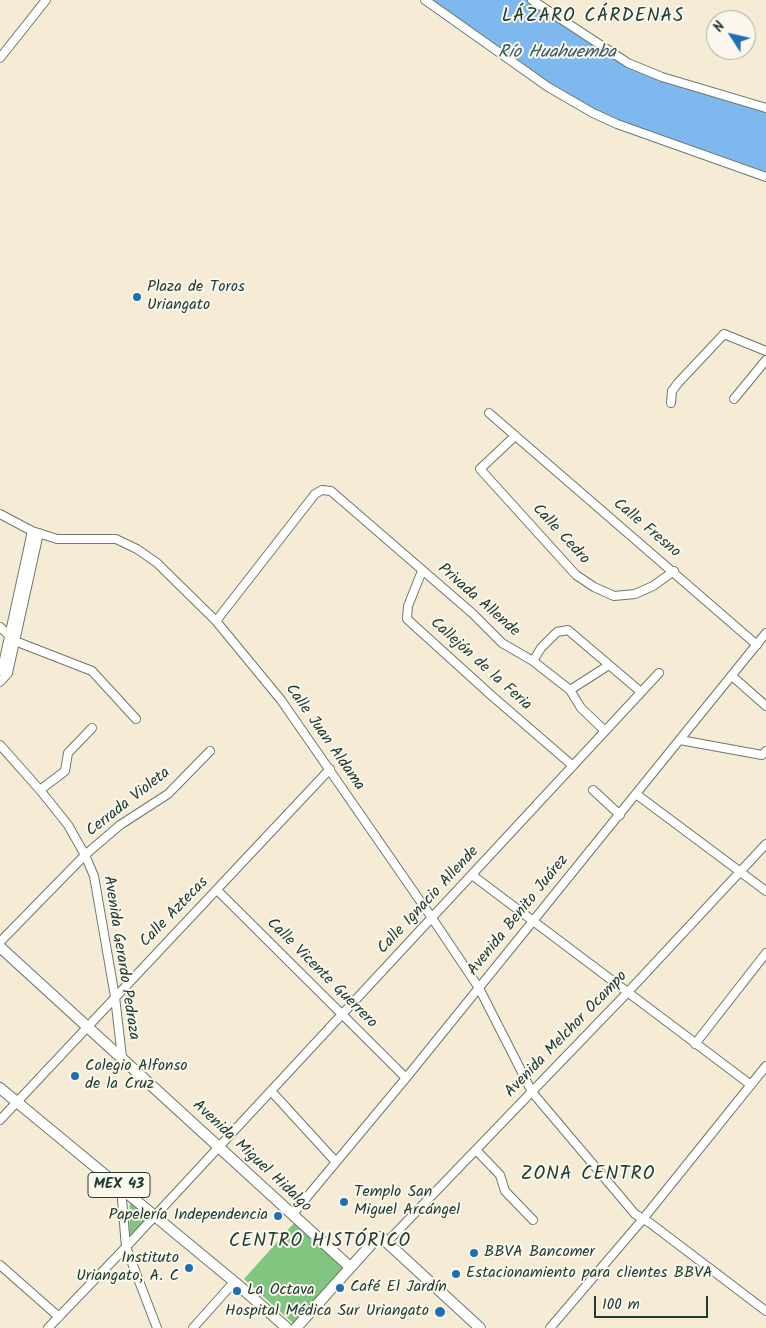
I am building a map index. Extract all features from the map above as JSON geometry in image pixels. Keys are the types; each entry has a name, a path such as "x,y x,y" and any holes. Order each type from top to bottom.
{"main road":[{"name":"Avenida Miguel Hidalgo","path":"0,947 350,1267"},
{"name":"MEX 43","path":"0,1088 121,1187 286,1328"},
{"path":"296,1328 376,1239 384,1240 480,1328"}],"street":[{"path":"0,58 46,0"},
{"path":"424,0 548,87 593,114 766,177"},
{"path":"532,0 628,62 662,77 766,108"},
{"path":"671,404 672,390 724,334 766,351"},
{"path":"734,399 766,360"},
{"name":"Calle Fresno","path":"489,412 757,645"},
{"name":"Calle Cedro","path":"515,436 480,469 576,575 594,587 614,596 635,594 653,586 674,571"},
{"name":"Privada Allende","path":"216,620 315,494 322,490 331,491 472,613 502,643 533,661 570,690 581,708 605,731"},
{"name":"Calle Juan Aldama","path":"0,514 36,532 57,539 116,540 137,549 157,563 216,620 281,700 432,918 478,988 532,1092 635,1214 650,1223 766,1311"},
{"path":"0,682 8,673 12,638 36,532"},
{"name":"Callejón de la Feria","path":"422,571 408,606 407,618 492,696 573,766"},
{"path":"0,627 12,638 92,671 136,720"},
{"path":"533,661 541,648 557,632 568,630 641,692"},
{"name":"Avenida Benito Juárez","path":"292,1215 406,1078 766,633"},
{"path":"0,671 12,638"},
{"path":"570,690 609,665"},
{"name":"Calle Ignacio Allende","path":"48,1328 155,1216 658,673"},
{"path":"732,676 766,706"},
{"path":"40,790 65,771 68,753 92,728"},
{"path":"680,740 762,755 766,751"},
{"name":"Avenida Gerardo Pedraza","path":"0,745 68,825 85,855 94,876 122,1057"},
{"name":"Cerrada Violeta","path":"0,942 85,855 120,825 168,794 210,751"},
{"name":"Calle Aztecas","path":"0,1120 114,996 217,890 330,769"},
{"path":"593,790 620,815"},
{"path":"636,794 766,890"},
{"name":"Avenida Melchor Ocampo","path":"384,1240 532,1092 766,844"},
{"path":"472,875 751,1085"},
{"name":"Calle Vicente Guerrero","path":"217,890 406,1078"},
{"path":"695,1044 766,953"},
{"path":"550,1328 643,1220 766,1066"},
{"path":"270,1091 336,1162"},
{"path":"476,1150 500,1175 506,1191 533,1220"},
{"path":"121,1187 126,1247 157,1328"},
{"path":"0,1265 59,1317"},
{"path":"193,1328 234,1282"}],"green space":[{"path":"130,1197 151,1216 129,1238"},
{"path":"295,1222 345,1267 294,1324 244,1279"}],"water":[{"name":"Río Huahuemba","path":"425,0 531,0 630,64 766,112 766,175 666,141 568,99"}],"place":[{"name":"Plaza de Toros Uriangato","path":"137,297"},
{"name":"Colegio Alfonso de la Cruz","path":"75,1076"},
{"name":"Templo San Miguel Arcángel","path":"344,1202"},
{"name":"Papelería Independencia","path":"278,1216"},
{"name":"BBVA Bancomer","path":"474,1253"},
{"name":"Instituto Uriangato, A. C","path":"189,1268"},
{"name":"Estacionamiento para clientes BBVA","path":"456,1274"},
{"name":"Café El Jardín","path":"340,1288"},
{"name":"La Octava","path":"237,1291"},
{"name":"Hospital Médica Sur Uriangato","path":"440,1312"}],"district":[{"name":"LÁZARO CÁRDENAS","path":"593,18"},
{"name":"ZONA CENTRO","path":"588,1176"},
{"name":"CENTRO HISTÓRICO","path":"320,1243"}]}
